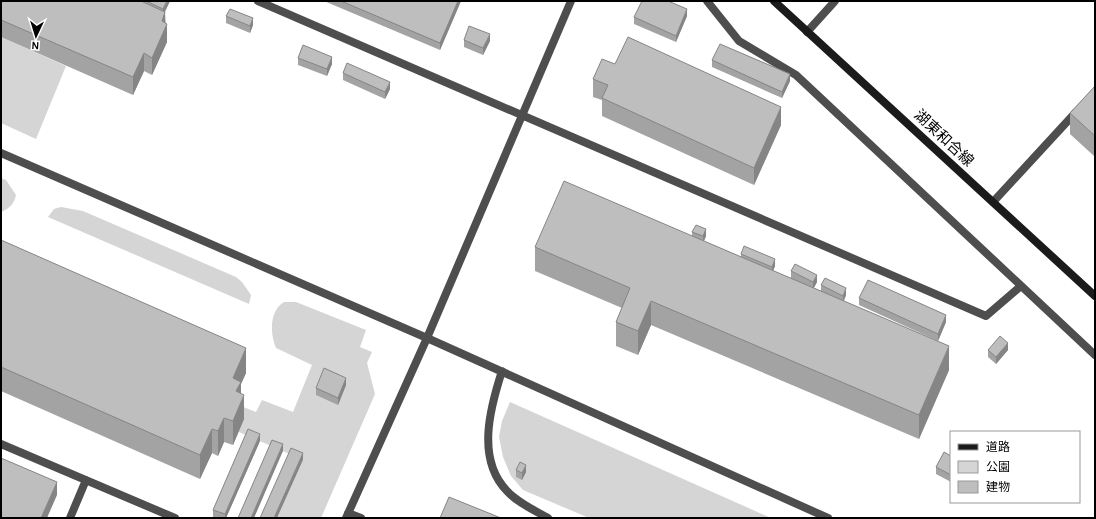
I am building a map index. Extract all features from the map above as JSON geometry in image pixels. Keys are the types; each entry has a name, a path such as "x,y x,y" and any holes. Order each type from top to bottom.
{"main road":[{"name":"湖東和合線","path":"774,1 1095,296"}],"street":[{"path":"258,1 986,316 1021,286"},
{"path":"360,518 347,515 427,338 571,1"},
{"path":"707,1 740,41 796,75 1095,355"},
{"path":"807,32 835,1"},
{"path":"993,202 1084,103"},
{"path":"1,153 502,371 828,518"},
{"path":"502,371 491,407 488,444 494,471 506,490 527,507 548,518"},
{"path":"1,444 175,518"},
{"path":"70,518 86,480"}],"green space":[{"path":"1,37 66,66 36,139 1,123"},
{"path":"1,178 6,180 16,195 11,205 1,212"},
{"path":"61,207 83,211 236,277 242,282 251,295 249,304 48,217 54,209"},
{"path":"284,302 296,302 366,330 360,347 372,352 367,363 375,394 321,518 277,518 303,460 239,432 241,406 256,412 262,400 293,412 312,365 276,348 272,330 273,317 279,306"},
{"path":"510,402 771,518 589,518 523,490 511,476 503,457 499,437 502,421"}],"building":[{"path":"1,1 141,1 165,12 162,21 167,24 152,58 144,53 133,77 1,20"},
{"path":"146,1 167,1 163,9"},
{"path":"341,1 458,1 440,43"},
{"path":"642,1 668,1 687,9 676,36 634,17"},
{"path":"230,9 253,18 250,26 226,16"},
{"path":"469,26 490,34 483,48 464,40"},
{"path":"628,37 781,107 754,168 602,98 608,85 593,79 602,59 615,64"},
{"path":"720,44 790,74 782,92 712,60"},
{"path":"303,45 332,57 327,69 298,58"},
{"path":"347,63 390,82 385,92 343,73"},
{"path":"1095,86 1095,136 1070,113"},
{"path":"564,181 949,346 919,415 651,301 638,331 616,322 630,288 535,247"},
{"path":"696,225 706,229 703,236 692,232"},
{"path":"1,240 246,348 233,378 241,382 236,391 244,395 233,421 224,418 218,431 212,429 200,455 1,367"},
{"path":"744,246 775,259 772,267 741,254"},
{"path":"795,264 817,275 813,282 791,271"},
{"path":"825,278 846,288 843,296 821,285"},
{"path":"868,280 946,315 938,334 859,298"},
{"path":"1000,336 1008,343 996,357 988,350"},
{"path":"324,368 346,378 338,398 316,388"},
{"path":"248,429 260,434 225,514 213,510"},
{"path":"272,440 283,444 251,518 238,518"},
{"path":"291,448 303,453 274,518 260,518"},
{"path":"944,452 950,455 950,474 936,467"},
{"path":"1,458 57,482 41,518 1,518"},
{"path":"520,462 526,465 522,473 516,470"},
{"path":"449,497 501,518 440,518"}]}
